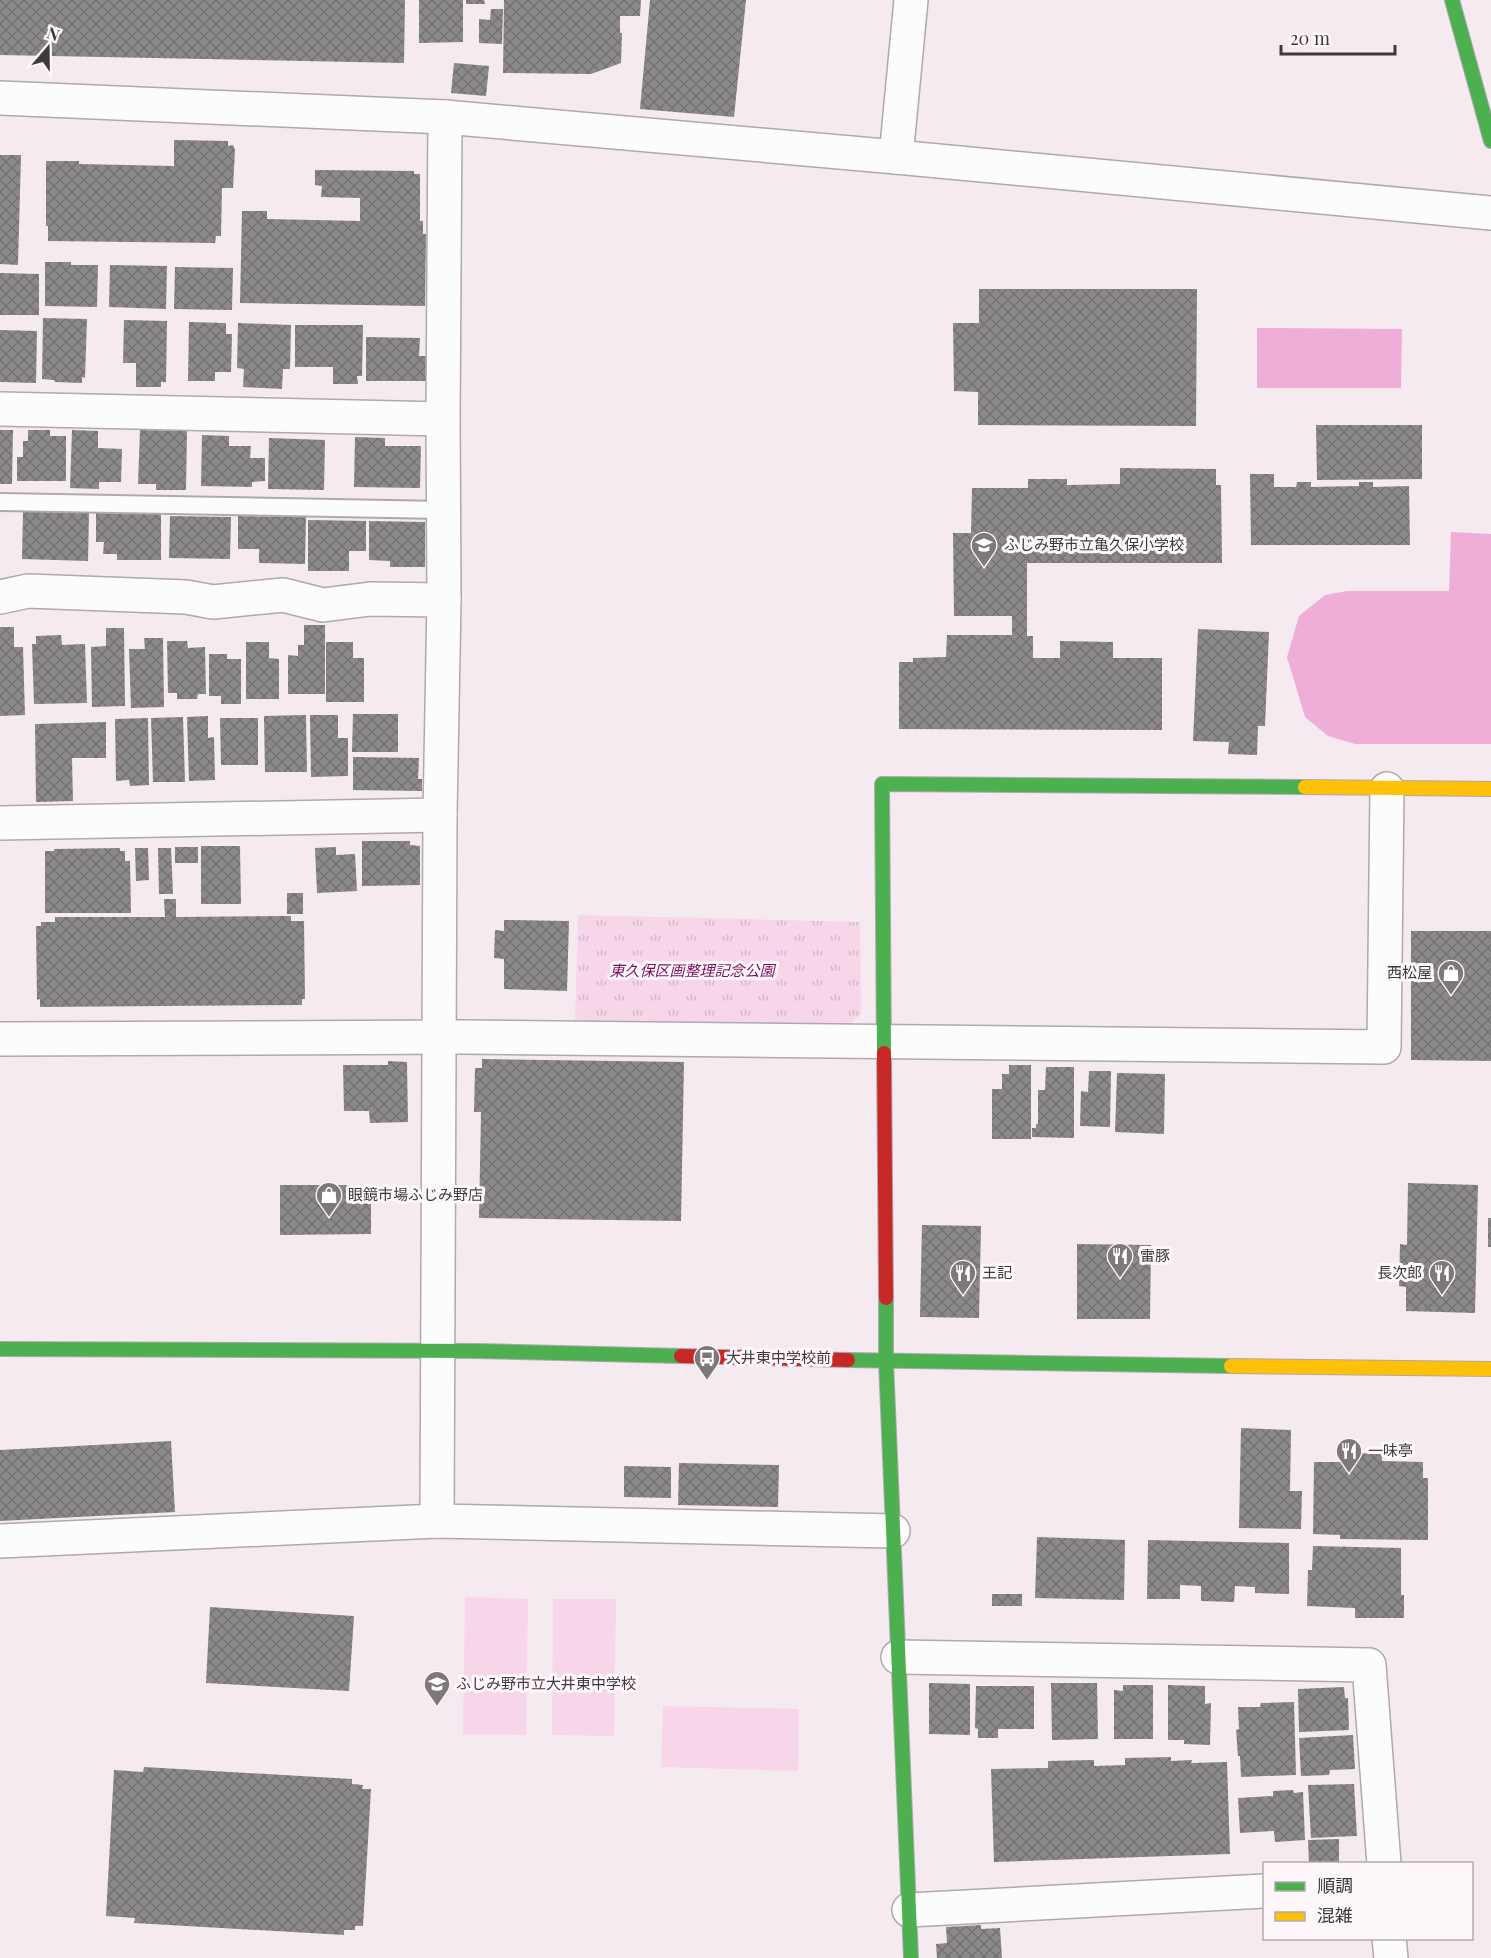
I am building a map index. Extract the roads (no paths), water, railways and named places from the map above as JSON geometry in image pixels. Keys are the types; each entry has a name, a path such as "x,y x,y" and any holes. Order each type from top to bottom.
{"street":[{"path":"896,157 910,0"},
{"path":"1452,0 1491,141"},
{"path":"0,98 445,117 1491,213"},
{"path":"437,1521 445,117"},
{"path":"0,409 443,419"},
{"path":"0,597 28,591 186,597 213,602 283,595 323,605 370,599 444,600"},
{"path":"911,1958 886,1361 882,784 1491,789"},
{"path":"0,1039 440,1037 1384,1047 1396,884 1387,789"},
{"path":"0,823 440,815"},
{"path":"0,1349 439,1351 886,1361 1491,1369"},
{"path":"0,1541 437,1521 893,1531"},
{"path":"898,1657 1369,1665 1384,1862"},
{"path":"909,1910 1263,1891"},
{"path":"1389,1940 1391,1958"}],"lane":[{"path":"0,502 443,510"}],"place":[{"name":"ふじみ野市立亀久保小学校","path":"984,568"},
{"name":"西松屋","path":"1451,996"},
{"name":"眼鏡市場ふじみ野店","path":"329,1218"},
{"name":"雷豚","path":"1120,1279"},
{"name":"王記","path":"963,1296"},
{"name":"長次郎","path":"1442,1296"},
{"name":"大井東中学校前","path":"707,1381"},
{"name":"一味亭","path":"1349,1474"},
{"name":"ふじみ野市立大井東中学校","path":"437,1707"}],"park label":[{"name":"東久保区画整理記念公園","path":"692,971"}]}
